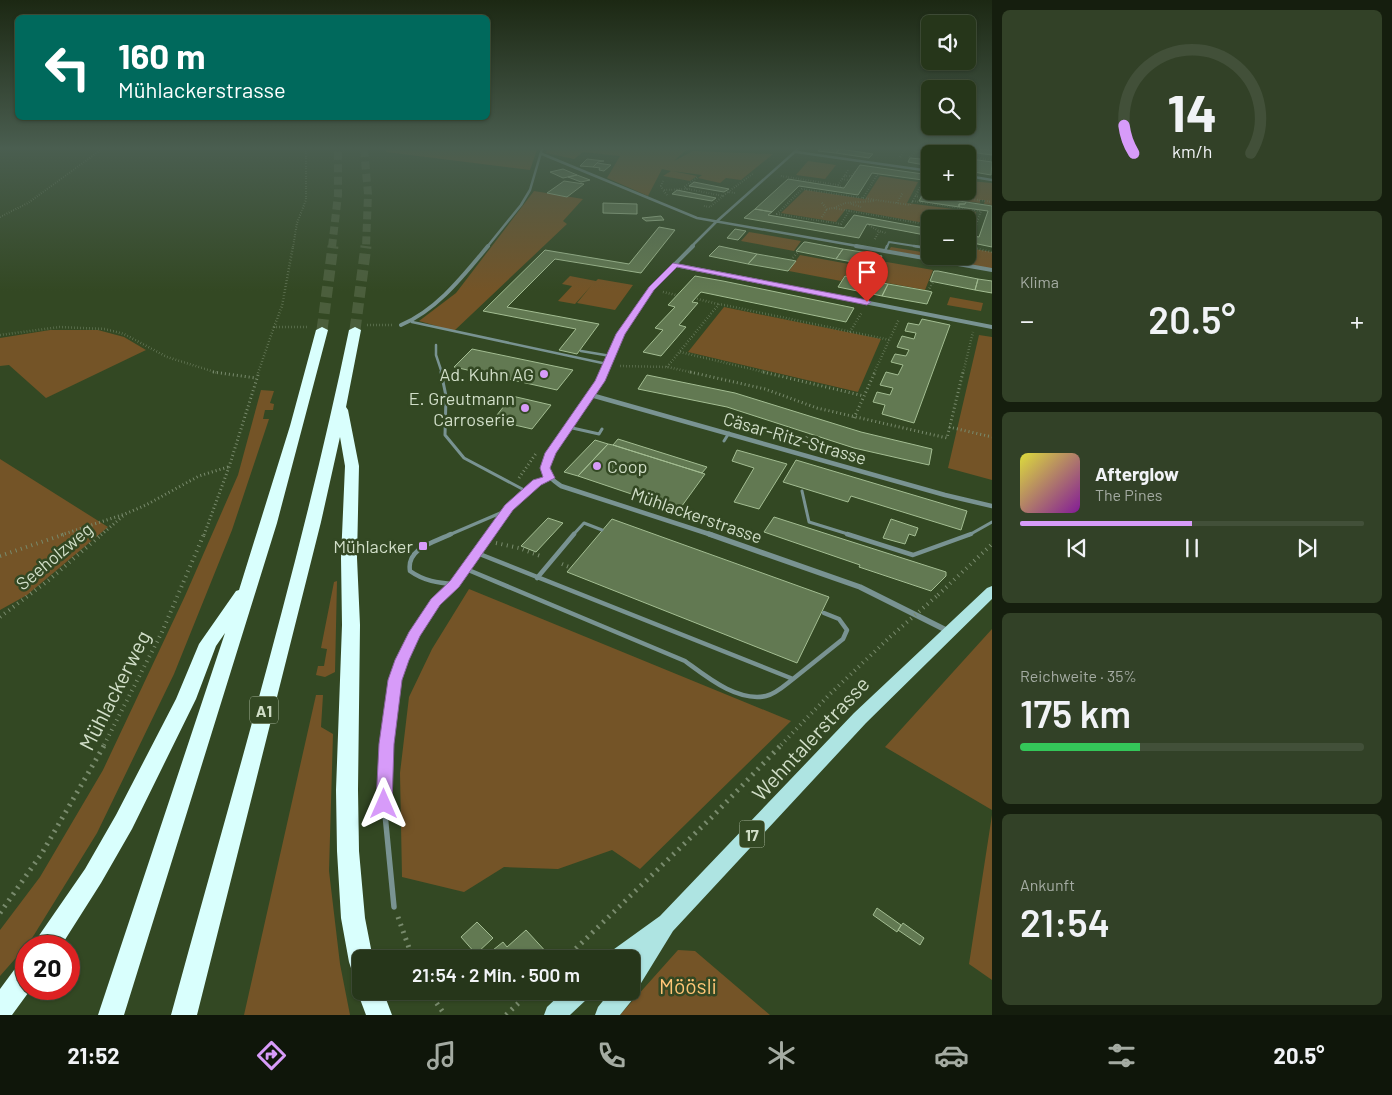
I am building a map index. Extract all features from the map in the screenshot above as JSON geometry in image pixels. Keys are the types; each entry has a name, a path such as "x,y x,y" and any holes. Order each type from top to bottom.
{"highway":[{"path":"111,1015 251,582 292,444 322,330"},
{"name":"A1","path":"184,1015 300,573 340,403 354,330"},
{"path":"340,403 352,466 349,558 351,625 347,790 348,851 353,918 359,950"},
{"path":"54,935 93,876 124,822 186,699 208,644 251,582"},
{"path":"0,1010 15,990"},
{"path":"373,1000 379,1015"}],"main road":[{"name":"Wehntalerstrasse","path":"630,950 667,923 854,724 992,591"},
{"name":"Wehntalerstrasse","path":"640,966 667,923"},
{"path":"556,1015 570,1000"},
{"path":"606,1015 618,1000"}],"street":[{"path":"401,324 412,322 427,312 445,295 526,196"},
{"path":"647,196 697,218 992,270"},
{"path":"549,478 545,468 547,460 591,395 621,334 637,308 651,289 716,222 745,196"},
{"path":"675,265 992,327"},
{"name":"Cäsar-Ritz-Strasse","path":"591,395 945,495 992,506"},
{"name":"Mühlackerstrasse","path":"549,478 561,486 671,521 860,587 948,632"}],"lane":[{"path":"885,251 889,242 921,247"},
{"path":"412,322 607,364"},
{"path":"436,345 434,353 444,382 447,413 445,436 464,458 513,486 526,491"},
{"path":"581,351 611,356"},
{"path":"568,427 599,434 602,429"},
{"path":"724,441 729,433"},
{"path":"394,907 384,804 386,744 395,680 402,660 414,635 435,602 454,584 466,569 507,510 526,491 537,483 549,478"},
{"path":"802,492 808,522 913,555 970,535 992,522"},
{"path":"454,584 432,582 419,578 410,571 409,562 412,556 423,546 507,510"},
{"path":"537,578 584,523 602,530"},
{"path":"477,553 793,679"},
{"path":"466,569 685,661 715,682 733,691 753,696 768,696 793,679 843,639 847,630 838,620 824,613"}],"path":[{"path":"0,217 37,196"},
{"path":"274,327 282,306 297,223 306,196"},
{"path":"704,206 710,207 723,196"},
{"path":"795,196 777,214 841,224 849,211"},
{"path":"852,196 910,206 916,196"},
{"path":"896,203 900,196"},
{"path":"973,200 992,202"},
{"path":"822,217 827,209 848,203 878,201"},
{"path":"913,202 981,212 980,214 986,216"},
{"path":"848,203 861,207"},
{"path":"822,204 827,209"},
{"path":"833,208 921,223"},
{"path":"976,225 980,214"},
{"path":"867,224 879,232"},
{"path":"976,247 992,252"},
{"path":"791,260 799,252"},
{"path":"928,291 933,282"},
{"path":"663,292 676,295"},
{"path":"697,299 890,340"},
{"path":"850,332 867,302"},
{"path":"667,367 718,304"},
{"path":"854,418 904,310"},
{"path":"620,366 667,367 765,389 817,408 854,418 947,438 975,324"},
{"name":"Mühlackerweg","path":"0,335 64,328 109,330 124,334 155,352 180,361 233,376 256,378 229,467 166,623 136,689 111,736 38,860 18,891 0,913"},
{"path":"680,352 864,396"},
{"path":"950,427 992,437"},
{"path":"513,486 543,445"},
{"path":"0,556 125,514 146,505 199,476 229,467"},
{"name":"Seeholzweg","path":"0,616 49,580 125,514"},
{"path":"486,541 518,548 569,567"},
{"path":"574,950 711,818 829,695 890,636 938,595 992,544"},
{"path":"394,907 410,950"},
{"path":"434,1000 445,1015"},
{"path":"506,1015 522,1000"}],"green space":[{"path":"530,196 567,196 583,199 563,221 567,224 454,331 419,321 456,293"},
{"path":"798,196 847,196 865,199 867,196 910,196 907,203 961,210 921,210 921,222 846,209 836,222 781,213"},
{"path":"976,196 992,196 992,205 984,204 985,200 980,200 980,203 965,201 976,200"},
{"path":"749,232 801,241 794,251 741,241"},
{"path":"891,247 921,252 921,256 889,250"},
{"path":"976,249 992,252 992,269 970,265 976,265"},
{"path":"800,255 876,269 881,261 933,270 925,290 845,275 841,281 789,271"},
{"path":"570,276 633,285 615,310 577,303 591,286 575,304 558,301 572,286 562,284"},
{"path":"950,297 983,303 981,311 947,305"},
{"path":"724,307 881,339 858,392 688,352"},
{"path":"50,330 98,330 124,337 146,350 46,398 9,365 0,366 0,338"},
{"path":"979,335 992,337 992,480 948,468"},
{"path":"261,390 274,391 270,403 274,404 273,410 265,410 263,419 269,419 232,530 174,674 97,833 34,935 15,935 15,959 0,976 0,930 40,877 103,770 185,596 238,475"},
{"path":"0,459 108,527 27,595 0,610"},
{"path":"337,581 335,672 325,677 316,675 318,666 324,666 327,649 321,648 334,582"},
{"path":"469,589 791,721 640,869 612,850 558,869 504,867 464,892 402,877 400,773 409,697 432,649"},
{"path":"992,629 992,810 885,747"},
{"path":"316,695 323,695 321,727 333,734 329,871 340,964 350,1015 244,1015"},
{"path":"992,815 992,980 969,964"},
{"name":"Möösli","path":"678,950 695,951 770,1015 620,1015 633,1000 640,1000 640,993"}],"building":[{"path":"686,196 716,198 712,201"},
{"path":"769,196 788,196 772,212 755,209"},
{"path":"921,197 921,200 966,202 965,204 959,204 959,207 919,201"},
{"path":"966,202 992,206 992,247 976,244 976,236 979,237 988,211 959,207 959,204 965,204"},
{"path":"603,203 637,204 637,214 603,213"},
{"path":"755,209 772,212 768,215 844,228 854,215 921,227 921,234 867,224 859,238 744,218"},
{"path":"661,216 664,220 646,221 642,218"},
{"path":"659,227 675,230 641,273 555,259 507,307 599,324 577,354 559,350 576,329 483,311 545,250 629,264"},
{"path":"735,229 746,231 738,240 727,238"},
{"path":"804,242 843,249 836,259 796,251"},
{"path":"719,246 757,254 748,264 709,256"},
{"path":"843,249 882,256 876,266 836,259"},
{"path":"757,254 796,261 788,271 748,264"},
{"path":"934,271 978,279 975,290 930,281"},
{"path":"695,276 854,308 846,322 701,292 692,302 698,303 679,325 686,327 661,356 643,352 663,330 655,328 675,307 668,305"},
{"path":"845,276 888,284 882,296 838,287"},
{"path":"978,279 992,281 992,293 975,290"},
{"path":"888,284 932,292 927,304 882,296"},
{"path":"922,319 950,325 914,423 882,414 885,405 873,402 877,392 890,395 893,388 880,385 886,372 898,375 903,365 891,362 895,354 906,356 909,350 897,347 902,336 914,339 916,333 905,331 908,323 919,325"},
{"path":"472,349 573,370 557,390 454,367"},
{"path":"647,375 735,393 861,432 932,449 929,465 854,448 727,407 638,389"},
{"path":"512,396 551,405 532,429 493,420"},
{"path":"618,439 707,467 702,473 613,445"},
{"path":"595,440 608,444 578,476 564,472"},
{"path":"608,444 705,474 679,510 578,476"},
{"path":"737,450 787,464 759,509 734,502 754,468 732,461"},
{"path":"796,460 967,511 961,530 851,496 848,502 783,482"},
{"path":"774,517 946,572 946,576 931,591 859,567 860,565 764,532"},
{"path":"548,518 563,523 536,552 521,546"},
{"path":"612,519 829,597 797,663 567,572"},
{"path":"891,519 918,528 915,536 909,534 905,544 883,538"},
{"path":"877,908 901,925 897,932 873,915"},
{"path":"477,922 493,938 480,950 472,950 461,937"},
{"path":"903,923 924,938 920,945 898,930"},
{"path":"526,930 544,950 493,950 503,942 507,947"}],"tunnel":[{"path":"332,247 338,196"},
{"path":"366,247 368,196"},
{"path":"322,330 333,246"},
{"path":"355,330 366,246"}],"place":[{"name":"Ad. Kuhn AG","path":"544,374"},
{"name":"E. Greutmann Carroserie","path":"525,408"},
{"name":"Coop","path":"597,466"},
{"name":"Mühlacker","path":"423,546"}],"route":[{"path":"384,804 386,744 395,680 414,635 435,602 454,584 509,508 526,491 537,483 549,478 545,468 550,453 600,381 621,334 651,289 675,265 867,302"}]}
